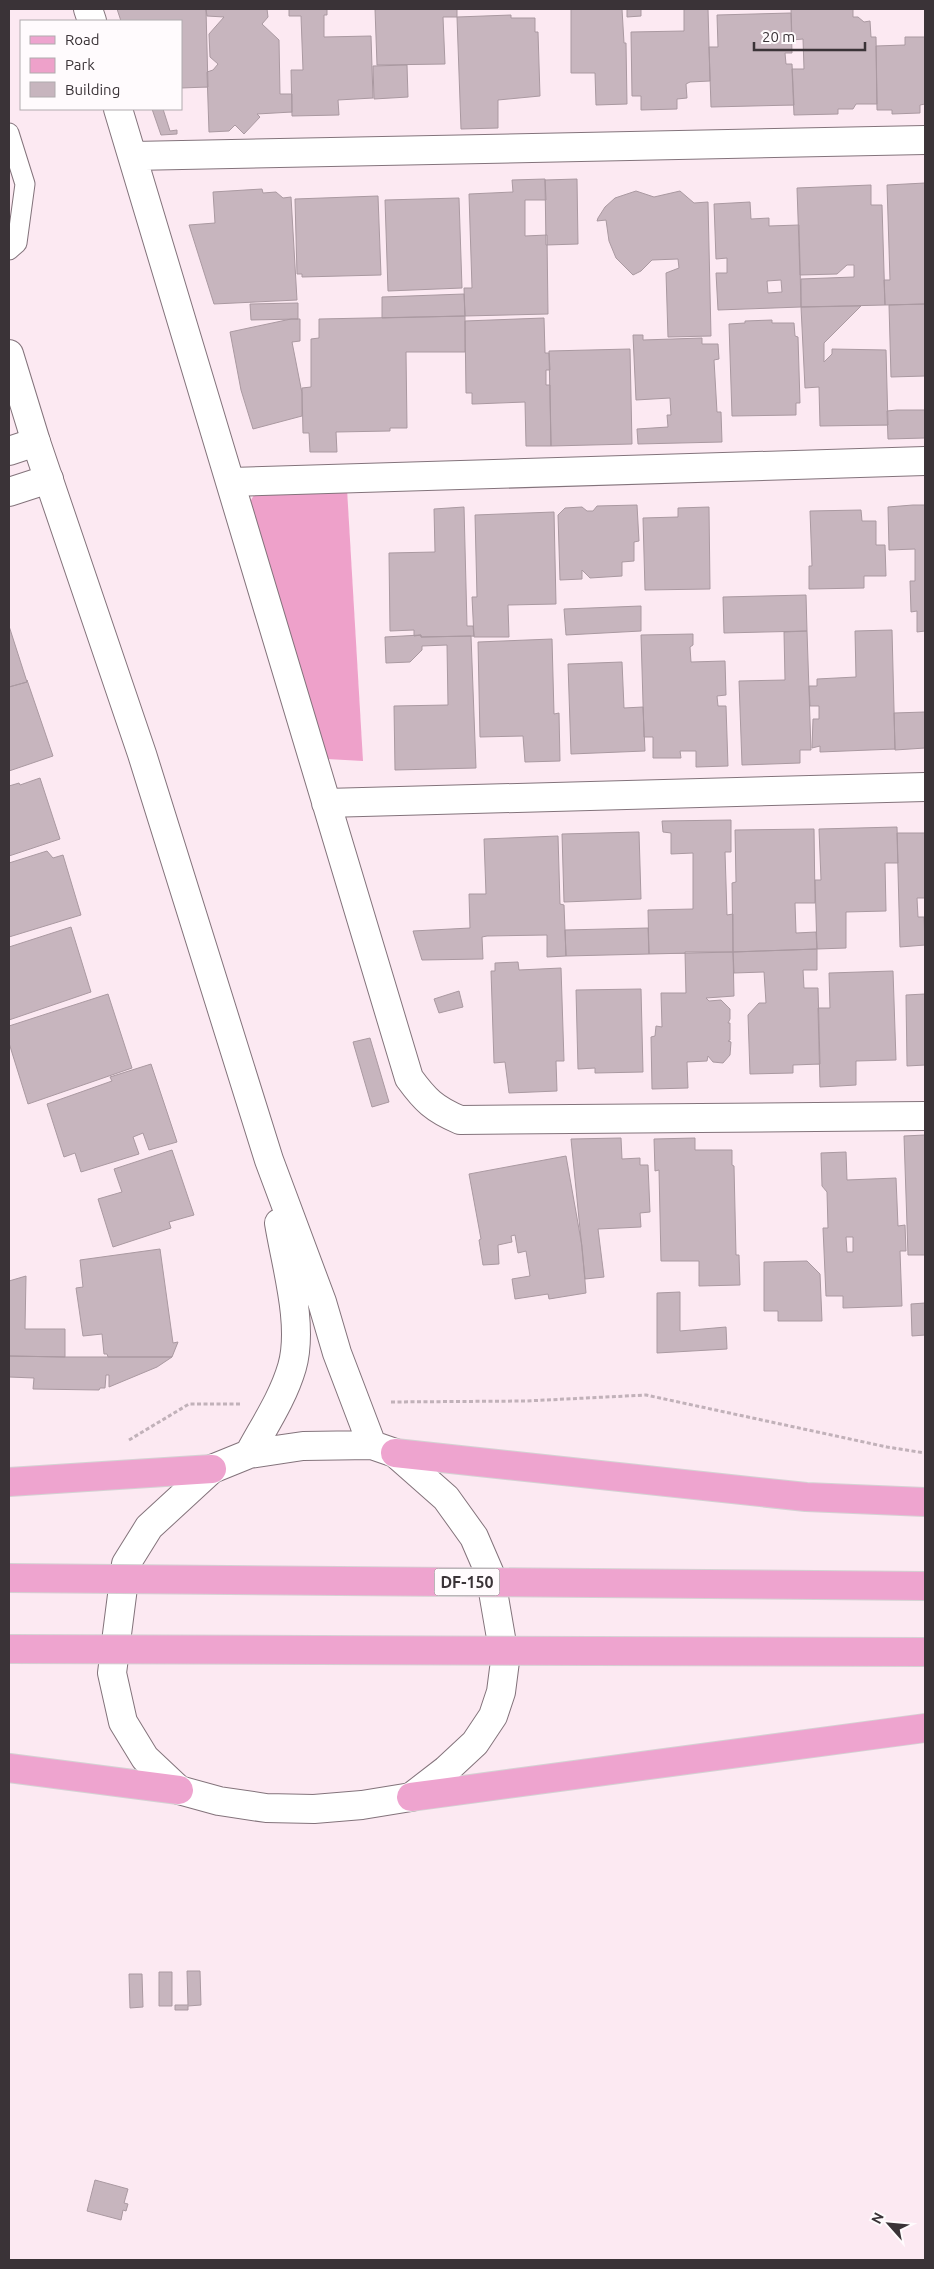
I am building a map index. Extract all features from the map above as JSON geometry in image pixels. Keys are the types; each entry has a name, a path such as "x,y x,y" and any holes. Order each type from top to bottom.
{"main road":[{"path":"384,1449 806,1496 925,1502"},
{"path":"9,1482 212,1469"},
{"name":"DF-150","path":"9,1578 925,1586"},
{"path":"9,1649 925,1652"},
{"path":"411,1797 925,1728"},
{"path":"9,1768 179,1790"}],"street":[{"path":"118,110 232,482 409,1078 424,1099 439,1111 460,1120 925,1116"},
{"path":"133,156 925,140"},
{"path":"9,354 36,442 142,754 269,1160 322,1302 337,1353 356,1402 384,1449 446,1498 474,1538 490,1574 505,1661 501,1692 493,1716 475,1743 446,1770 411,1797 362,1805 304,1809 266,1808 219,1801 179,1790 145,1758 123,1722 112,1673 126,1564 148,1528 212,1469 249,1454 303,1446 384,1449"},
{"path":"9,451 36,442"},
{"path":"232,482 925,460"},
{"path":"9,492 49,479"},
{"path":"326,803 925,788"},
{"path":"249,1454 292,1368 296,1347 294,1311 269,1160"}],"lane":[{"path":"9,133 25,184 17,243 9,250"}],"path":[{"path":"356,1402 526,1401 646,1395 887,1448 925,1454"},
{"path":"188,1404 276,1403"}],"green space":[{"path":"347,489 363,761 327,759 247,507 254,495"}],"building":[{"path":"117,9 206,9 208,87 182,88 182,20 121,20"},
{"path":"206,9 267,9 268,17 262,24 279,40 280,94 292,94 292,112 257,114 260,117 244,134 235,125 229,131 209,132 207,72 213,70 218,64 210,57 209,34 224,17 207,16"},
{"path":"289,9 327,9 327,15 324,15 324,37 371,36 373,98 338,100 339,115 292,116 291,70 303,70 301,16 289,16"},
{"path":"375,9 457,9 457,17 443,17 445,64 377,65"},
{"path":"571,9 622,9 624,43 626,43 627,104 596,105 595,73 571,73"},
{"path":"627,9 641,9 641,16 627,17"},
{"path":"684,9 708,9 710,81 686,84 687,98 677,99 677,109 641,110 641,96 632,96 631,32 684,31"},
{"path":"791,9 853,9 853,17 858,17 864,22 870,21 871,37 876,37 877,104 856,104 853,109 838,109 838,114 794,115 792,69 804,69 803,39 792,40"},
{"path":"791,13 792,53 785,53 786,64 792,64 794,105 711,107 709,47 718,47 717,15"},
{"path":"511,15 511,18 535,18 535,32 538,32 540,96 498,100 498,128 461,129 457,17"},
{"path":"905,37 925,37 925,104 920,105 920,113 892,114 892,110 877,110 876,46 905,45"},
{"path":"407,65 408,97 374,99 373,66"},
{"path":"152,110 163,110 170,131 177,130 177,134 161,135"},
{"path":"545,179 546,200 525,200 525,236 547,235 548,314 465,316 464,288 472,288 469,194 513,192 512,180"},
{"path":"577,179 578,244 546,245 545,180"},
{"path":"925,183 925,304 885,305 884,280 890,280 887,185"},
{"path":"871,185 871,205 882,205 885,305 801,307 801,279 854,277 854,265 847,265 837,274 800,275 797,188"},
{"path":"262,189 263,193 276,192 283,198 291,197 297,300 214,304 189,225 215,223 213,192"},
{"path":"636,191 654,197 680,191 694,203 708,202 711,336 668,337 666,273 679,268 678,259 652,260 641,271 633,275 616,258 609,241 606,220 597,221 605,207 615,198"},
{"path":"378,196 381,275 302,277 302,274 297,274 295,199"},
{"path":"459,198 462,288 388,291 385,200"},
{"path":"750,202 751,219 769,218 769,226 799,225 801,307 718,310 716,273 727,273 727,258 716,259 714,204","holes":["781,280 782,292 768,293 767,281"]},
{"path":"464,294 465,316 382,318 382,297"},
{"path":"298,303 298,319 251,320 250,304"},
{"path":"925,304 925,376 891,377 889,305"},
{"path":"861,306 824,343 824,362 832,354 832,349 886,350 888,425 820,426 819,387 805,388 801,307"},
{"path":"465,316 465,352 406,352 407,428 390,428 390,431 336,432 337,452 310,452 309,433 303,433 302,388 311,387 311,339 319,338 319,319"},
{"path":"544,318 545,353 549,353 550,370 546,370 546,385 550,385 551,446 526,446 525,402 472,404 472,393 466,393 465,321"},
{"path":"291,319 300,319 300,341 292,342 302,393 302,416 253,429 241,390 230,332"},
{"path":"772,320 772,323 794,323 795,336 798,337 800,403 796,403 796,415 732,416 729,324 745,323 745,321"},
{"path":"633,335 643,335 643,340 702,338 702,344 718,344 719,359 714,360 717,412 721,412 722,442 638,444 637,429 668,427 667,415 671,415 670,398 636,400"},
{"path":"630,349 632,444 551,446 549,351"},
{"path":"925,410 925,438 888,439 887,411"},
{"path":"637,505 639,541 634,542 634,561 622,562 622,576 590,578 582,570 582,579 560,580 558,515 565,508 582,507 587,511 593,511 597,506"},
{"path":"925,505 925,631 917,632 917,611 911,612 910,581 915,581 915,549 889,550 888,507"},
{"path":"464,507 467,626 473,626 474,636 421,637 421,635 414,636 414,630 390,631 389,553 435,552 434,509"},
{"path":"709,507 710,589 645,590 643,518 678,517 678,508"},
{"path":"861,510 862,521 876,521 876,545 885,545 886,576 864,576 864,588 809,589 809,566 812,566 810,511"},
{"path":"554,512 556,604 508,605 509,637 474,637 472,597 477,597 475,515"},
{"path":"806,595 807,631 724,633 723,597"},
{"path":"641,606 641,631 566,635 564,609"},
{"path":"9,626 27,682 9,687"},
{"path":"892,630 895,749 820,752 820,746 812,748 813,719 819,719 819,706 810,706 809,686 817,686 817,679 856,677 855,631"},
{"path":"807,631 811,750 800,750 800,763 742,765 739,681 785,680 784,632"},
{"path":"693,634 693,645 690,647 691,662 725,661 726,695 717,696 718,706 726,706 728,766 696,767 696,751 680,751 681,758 653,758 653,737 644,737 641,635"},
{"path":"421,635 421,637 471,636 476,768 395,770 394,706 448,705 447,645 422,646 422,650 410,662 386,663 385,637"},
{"path":"552,639 554,714 559,713 560,761 525,762 523,736 480,737 478,642"},
{"path":"622,662 624,708 643,707 645,751 571,754 568,664"},
{"path":"27,680 53,756 9,771 9,687 27,682"},
{"path":"925,712 925,748 895,750 894,713"},
{"path":"40,778 60,839 9,856 9,786 19,783 20,785"},
{"path":"731,820 731,852 725,852 727,915 733,914 733,952 649,954 648,910 693,909 693,853 671,854 671,833 663,832 662,821"},
{"path":"897,827 898,863 885,863 886,911 846,912 846,948 817,949 815,880 821,880 819,829"},
{"path":"814,829 815,903 795,903 796,933 816,932 817,949 733,952 732,883 736,882 735,830"},
{"path":"639,832 641,899 564,902 562,834"},
{"path":"897,833 925,833 925,898 917,898 918,917 924,917 925,945 900,947"},
{"path":"558,836 560,904 564,905 566,956 547,957 547,935 487,936 482,937 483,959 422,960 413,931 470,928 469,894 486,894 484,839"},
{"path":"47,851 53,858 63,855 81,915 9,937 9,863"},
{"path":"71,927 91,992 9,1020 9,947"},
{"path":"648,928 649,954 566,956 565,930"},
{"path":"817,949 817,970 803,970 804,988 818,988 820,1064 793,1065 793,1073 750,1074 748,1015 759,1003 766,1003 764,972 734,973 733,952"},
{"path":"685,952 733,952 734,996 706,998 709,1001 721,1000 730,1009 728,1023 730,1023 730,1040 728,1041 731,1042 730,1055 723,1063 713,1062 708,1056 707,1061 687,1062 688,1088 652,1089 651,1037 655,1036 656,1026 662,1027 661,993 686,993"},
{"path":"518,962 519,970 561,968 564,1061 556,1061 557,1091 509,1093 505,1062 494,1063 491,971 495,971 495,963"},
{"path":"893,971 896,1060 856,1061 856,1085 820,1087 818,1008 830,1008 829,973"},
{"path":"641,989 643,1072 595,1073 595,1068 578,1069 576,990"},
{"path":"459,991 463,1007 439,1013 434,999"},
{"path":"108,994 132,1068 28,1104 9,1043 9,1026"},
{"path":"925,994 925,1065 907,1066 906,995"},
{"path":"370,1038 389,1102 372,1107 353,1042"},
{"path":"151,1064 177,1142 149,1150 143,1133 133,1137 139,1154 81,1172 75,1153 64,1157 47,1104 112,1081 110,1077"},
{"path":"925,1135 925,1255 908,1255 904,1136"},
{"path":"621,1138 622,1159 640,1158 640,1165 648,1165 650,1212 640,1213 641,1227 598,1229 604,1277 585,1279 571,1139"},
{"path":"695,1138 695,1150 732,1150 736,1255 739,1255 740,1285 699,1286 699,1261 661,1261 659,1170 655,1171 654,1139"},
{"path":"172,1150 194,1215 169,1222 171,1228 113,1247 98,1199 122,1192 114,1169"},
{"path":"846,1152 847,1180 896,1178 898,1226 905,1225 906,1251 900,1251 902,1306 843,1308 843,1296 826,1296 823,1228 828,1228 827,1192 822,1186 821,1153","holes":["846,1237 853,1237 853,1252 847,1252"]},
{"path":"566,1156 582,1246 586,1293 549,1299 548,1294 515,1299 512,1279 530,1276 526,1251 518,1253 515,1235 511,1236 512,1242 498,1245 499,1264 483,1265 479,1240 481,1239 469,1174"},
{"path":"160,1249 173,1343 178,1342 172,1357 108,1357 107,1354 104,1354 102,1334 83,1336 76,1288 83,1287 80,1260"},
{"path":"807,1261 820,1274 822,1321 778,1321 778,1311 764,1311 764,1262"},
{"path":"26,1276 25,1329 65,1329 65,1357 9,1356 9,1281"},
{"path":"680,1292 680,1331 726,1327 727,1349 657,1353 657,1293"},
{"path":"925,1303 925,1335 912,1336 911,1304"},
{"path":"9,1356 172,1357 157,1367 109,1387 109,1375 106,1375 105,1388 100,1388 99,1390 33,1389 34,1378 9,1377"},
{"path":"187,1971 200,1971 201,2005 188,2006 188,2010 175,2010 175,2005 188,2005"},
{"path":"159,1972 172,1972 172,2006 159,2006"},
{"path":"129,1974 142,1974 143,2007 130,2008"},
{"path":"95,2180 128,2189 124,2203 128,2204 126,2211 123,2210 121,2220 87,2211"}]}
